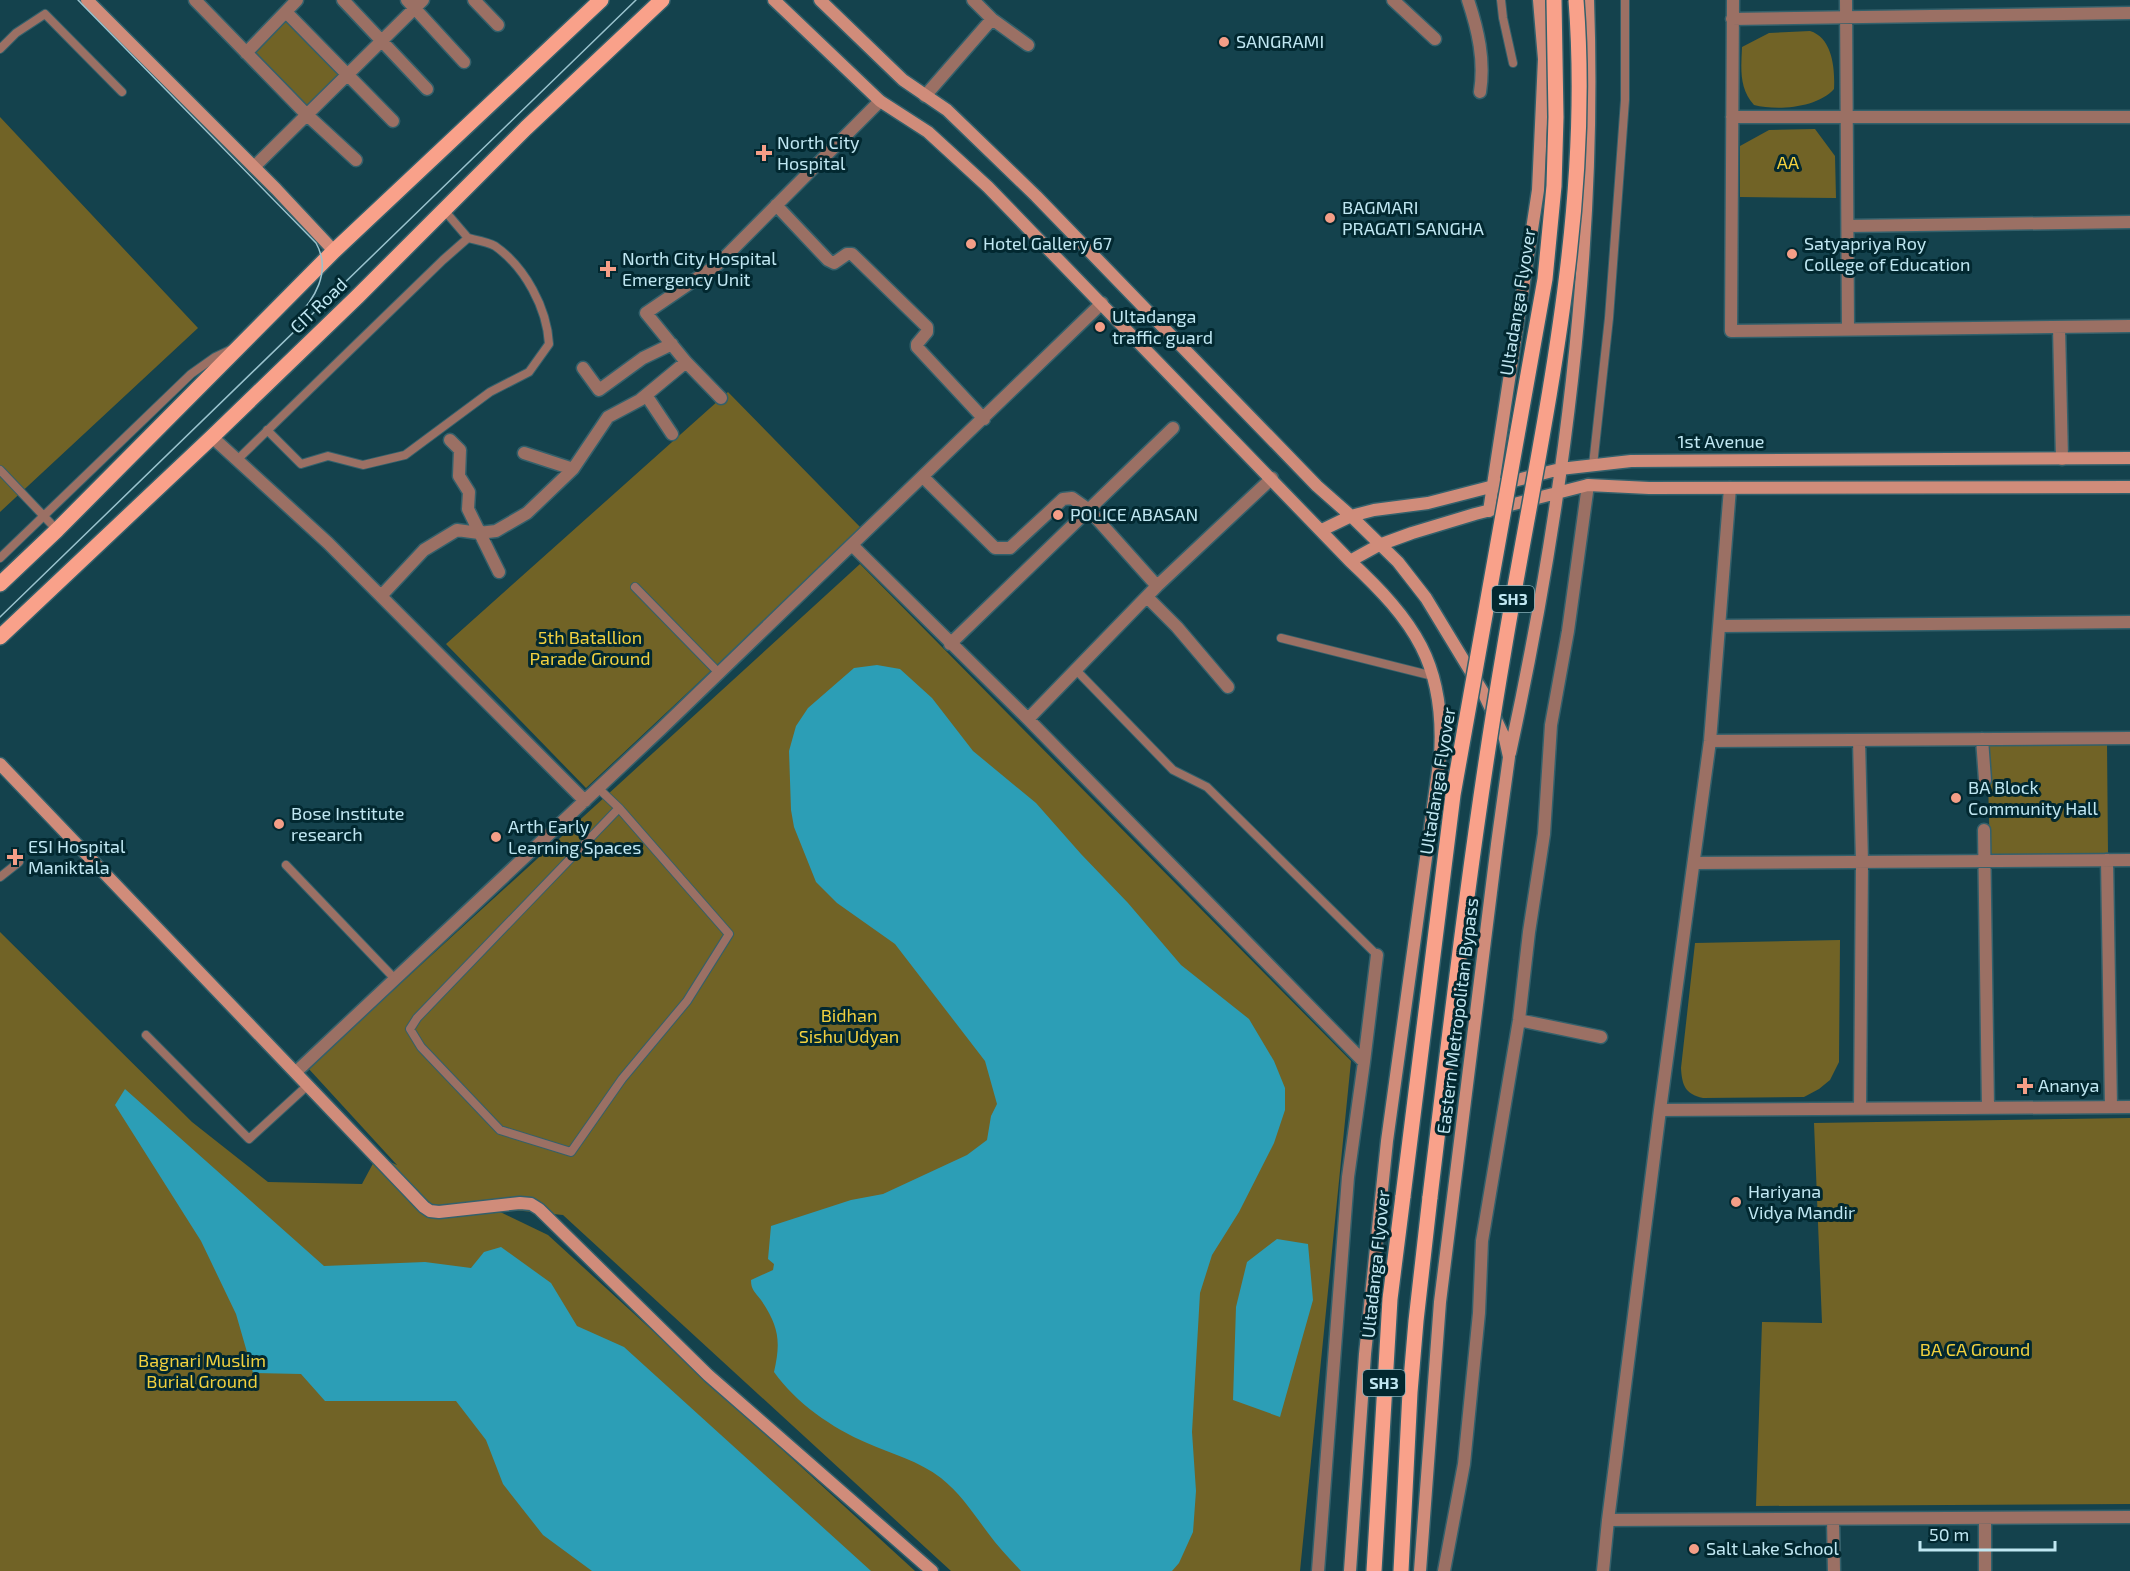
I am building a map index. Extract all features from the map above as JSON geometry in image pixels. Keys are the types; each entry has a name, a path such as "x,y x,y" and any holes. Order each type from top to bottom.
{"main road":[{"path":"87,0 254,167 334,251"},
{"path":"0,584 57,530 334,251 602,0"},
{"name":"CIT Road","path":"0,637 212,437 526,128 662,0"},
{"path":"774,0 880,100 928,132 980,179 1350,561 1375,584 1407,622 1425,651 1434,676 1442,725 1440,756 1387,1141 1365,1354 1350,1571"},
{"name":"Eastern Metropolitan Bypass","path":"820,0 903,80 947,110 1036,196 1301,470 1398,562 1455,643 1484,692 1505,739 1509,758 1440,1302 1420,1571"},
{"path":"1489,511 1538,190 1544,59 1539,0"},
{"name":"Ultadanga Flyover","path":"1374,1571 1390,1299 1454,795 1545,279 1554,186 1556,117 1554,0"},
{"name":"SH3","path":"1401,1571 1416,1321 1477,825 1504,648 1551,383 1568,270 1579,127 1576,0"},
{"path":"1509,758 1528,669 1558,494 1582,283 1589,177 1591,76 1588,0"},
{"name":"1st Avenue","path":"1322,530 1351,516 1374,510 1428,503 1560,469 1631,461 2130,458"},
{"path":"1350,561 1379,545 1412,533 1588,485 1650,488 2130,487"},
{"path":"0,764 424,1207 439,1212 520,1203 531,1204 539,1209 708,1375 932,1571"}],"street":[{"path":"195,0 306,114 356,160"},
{"path":"246,53 297,0"},
{"path":"344,0 427,89"},
{"path":"474,0 498,25"},
{"path":"973,0 992,19 1028,45"},
{"path":"1393,0 1435,39"},
{"path":"1468,0 1477,26 1484,70 1480,92"},
{"path":"1732,0 1731,331 2130,326"},
{"path":"1846,0 1848,330"},
{"path":"254,167 382,40 415,3 465,62"},
{"path":"286,12 393,121"},
{"path":"1732,19 2130,13"},
{"path":"925,96 992,19"},
{"path":"721,398 686,362 646,313 718,264 880,100"},
{"path":"1732,117 2130,117"},
{"path":"776,205 828,260 834,263 847,254 852,254 927,327 927,332 916,347 984,419"},
{"path":"1848,226 2130,222"},
{"path":"296,1072 585,801 1102,303"},
{"path":"2059,327 2062,459"},
{"path":"583,368 598,390 643,358 672,344"},
{"path":"381,596 424,550 458,530 479,533 496,531 526,513 573,469 608,417 646,395 686,362"},
{"path":"646,395 672,435"},
{"path":"950,644 1173,428"},
{"path":"212,437 328,543 585,801"},
{"path":"450,440 460,450 459,477 469,492 468,509 499,572"},
{"path":"524,453 573,469"},
{"path":"923,477 995,548 1010,548 1063,499 1072,498 1089,510 1157,586"},
{"path":"1028,719 1157,586 1272,478"},
{"path":"1444,1571 1464,1464 1479,1312 1482,1241 1519,1020 1529,932 1544,834 1551,725 1568,631 1588,485"},
{"path":"1603,1571 1660,1110 1710,741 1730,488"},
{"path":"852,546 1028,719 1364,1062"},
{"path":"1147,597 1177,627 1228,687"},
{"path":"1720,626 2130,622"},
{"path":"1710,741 2130,738"},
{"path":"1982,739 1985,780"},
{"path":"1859,740 1862,862 1860,1109"},
{"path":"1984,830 1988,1108"},
{"path":"2107,860 2111,1107"},
{"path":"1694,863 2130,860"},
{"path":"1318,1571 1348,1177 1377,955"},
{"path":"1519,1020 1601,1037"},
{"path":"1660,1110 2130,1107"},
{"path":"1608,1520 2130,1517"},
{"path":"1985,1518 1985,1571"},
{"path":"1833,1519 1834,1571"}],"lane":[{"path":"1501,0 1513,63"},
{"path":"1593,465 1609,318 1625,100 1625,0"},
{"path":"0,49 16,33 45,14 122,92"},
{"path":"267,430 301,464 327,456 363,465 405,455 490,392 529,372 549,344 548,327 527,278 494,245 468,238 444,210"},
{"path":"237,460 468,238"},
{"path":"1,554 190,374 215,357 239,347"},
{"path":"0,470 57,530"},
{"path":"635,586 719,673"},
{"path":"1281,638 1434,676"},
{"path":"1076,670 1173,771 1207,787 1377,955"},
{"path":"598,788 619,808 729,934 687,1001 622,1079 571,1152 500,1130 422,1047 410,1029 417,1018 619,808"},
{"path":"0,877 19,862"},
{"path":"286,865 395,979"},
{"path":"146,1035 249,1139 309,1085"}],"green space":[{"path":"285,18 340,74 308,106 254,51"},
{"name":"AA","path":"1810,31 1824,40 1828,47 1833,64 1834,89 1818,100 1807,104 1785,108 1754,105 1743,85 1742,47 1769,33"},
{"path":"0,117 198,328 0,512"},
{"name":"AA","path":"1815,129 1835,156 1836,198 1740,197 1740,146 1769,130"},
{"name":"5th Batallion Parade Ground","path":"728,392 862,529 586,788 446,644"},
{"name":"Bidhan Sishu Udyan","path":"860,564 1351,1061 1300,1571 951,1571 563,1215 492,1208 548,1235 915,1571 0,1571 0,932 192,1122 268,1182 362,1184 377,1156 397,1165 308,1068"},
{"path":"1987,743 2107,743 2108,854 1990,855"},
{"path":"1840,940 1839,1062 1830,1080 1804,1097 1703,1098 1688,1091 1682,1079 1681,1068 1695,943"},
{"name":"BA CA Ground","path":"2130,1118 2130,1504 1756,1506 1762,1322 1822,1323 1814,1123"}],"water":[{"path":"877,665 900,669 932,698 973,751 1036,803 1128,903 1181,965 1249,1019 1274,1061 1285,1088 1285,1110 1274,1143 1239,1212 1212,1255 1200,1293 1192,1432 1196,1491 1193,1532 1179,1563 1172,1571 1021,1571 961,1497 941,1478 915,1462 867,1443 828,1422 793,1394 774,1372 778,1343 775,1326 753,1289 751,1280 773,1270 774,1264 768,1259 771,1226 851,1200 883,1194 967,1155 987,1140 991,1116 997,1104 985,1061 895,944 837,903 816,882 794,827 791,810 789,751 796,726 808,708 854,668"},
{"path":"125,1089 324,1266 425,1262 471,1268 484,1252 501,1247 551,1283 577,1326 624,1347 871,1571 592,1571 543,1535 503,1484 486,1440 456,1401 325,1401 301,1374 253,1373 236,1314 201,1241 115,1105"},
{"path":"1277,1239 1308,1244 1313,1300 1280,1417 1233,1400 1236,1307 1247,1262"}],"tram line":[{"path":"78,0 316,243 322,264 319,285 308,304 293,321"},
{"path":"0,617 636,0"}],"place":[{"name":"SANGRAMI","path":"1224,42"},
{"name":"North City Hospital","path":"764,153"},
{"name":"BAGMARI PRAGATI SANGHA","path":"1330,218"},
{"name":"Hotel Gallery 67","path":"971,244"},
{"name":"Satyapriya Roy College of Education","path":"1792,254"},
{"name":"North City Hospital Emergency Unit","path":"608,269"},
{"name":"Ultadanga traffic guard","path":"1100,327"},
{"name":"POLICE ABASAN","path":"1058,515"},
{"name":"BA Block Community Hall","path":"1956,798"},
{"name":"Bose Institute research","path":"279,824"},
{"name":"Arth Early Learning Spaces","path":"496,837"},
{"name":"ESI Hospital Maniktala","path":"15,857"},
{"name":"Ananya","path":"2025,1086"},
{"name":"Hariyana Vidya Mandir","path":"1736,1202"},
{"name":"Salt Lake School","path":"1694,1549"}],"park label":[{"name":"Bagnari Muslim Burial Ground","path":"202,1371"}]}
